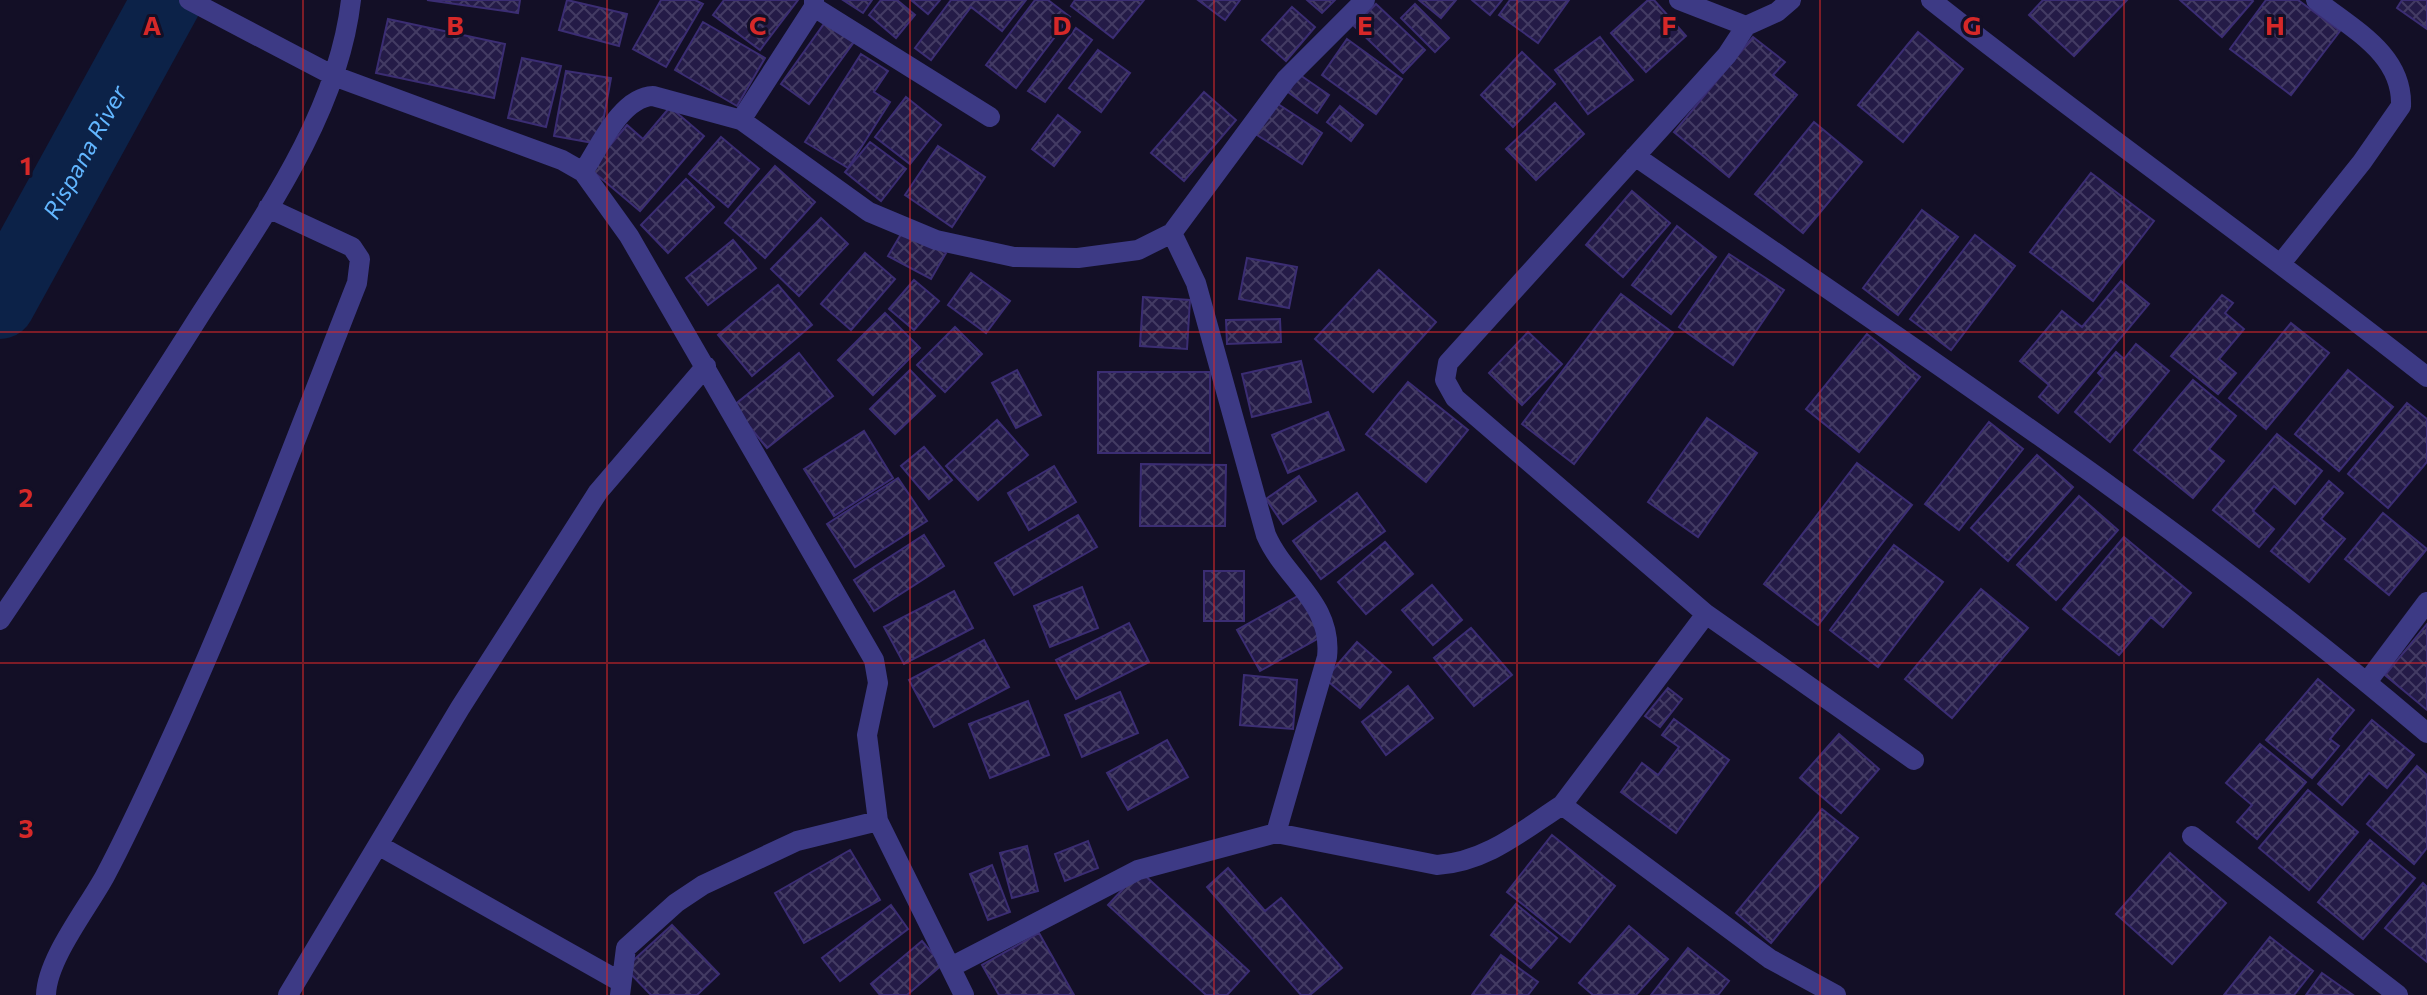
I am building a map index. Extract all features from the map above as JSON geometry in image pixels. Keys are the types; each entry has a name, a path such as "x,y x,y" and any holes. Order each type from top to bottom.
{"street":[{"path":"189,0 334,76 562,160 583,172 629,236 874,660 878,683 867,735 878,821 964,995"},
{"path":"0,620 110,457 268,208 334,76 351,0"},
{"path":"583,172 627,107 640,97 653,96 741,120 869,212 936,240 1014,257 1078,258 1138,250 1172,233 1286,79 1365,0"},
{"path":"1679,0 1746,26"},
{"path":"1791,0 1777,12 1746,26 1727,55 1448,363 1445,380 1455,398 1706,614 1914,760"},
{"path":"1931,0 2055,98 2282,262 2427,377"},
{"path":"2282,262 2362,162 2401,106 2398,74 2380,51 2316,0"},
{"path":"741,120 814,4 990,117"},
{"path":"1635,156 2127,496 2367,682 2427,733"},
{"path":"46,995 46,983 54,964 105,875 180,718 257,538 357,283 360,259 352,247 268,208"},
{"path":"1172,233 1196,283 1266,535 1272,549 1298,578 1328,632 1327,657 1276,833"},
{"path":"288,995 460,708 598,492 706,366"},
{"path":"2367,682 2427,602"},
{"path":"951,967 1138,870 1276,833 1437,865 1457,864 1483,856 1562,805 1706,614"},
{"path":"1562,805 1770,959 1836,995"},
{"path":"378,845 619,988 623,958 632,940 703,885 797,841 878,821"},
{"path":"2192,836 2398,995"}],"building":[{"path":"427,0 520,0 518,13"},
{"path":"567,0 627,14 619,46 559,30"},
{"path":"661,0 695,0 703,4 666,67 633,49"},
{"path":"724,0 798,0 760,50 713,15"},
{"path":"843,0 872,0 863,13"},
{"path":"881,0 897,0 915,15 896,38 869,15"},
{"path":"911,0 940,0 928,14"},
{"path":"951,0 1026,0 1002,31 971,7 931,60 915,48"},
{"path":"1035,0 1048,0 1070,17 1016,88 986,65"},
{"path":"1075,0 1144,0 1113,38 1071,6"},
{"path":"1198,0 1240,0 1225,20"},
{"path":"1307,0 1335,0 1322,13"},
{"path":"1419,0 1456,0 1441,18"},
{"path":"1472,0 1502,0 1490,15"},
{"path":"1510,0 1569,0 1538,43 1499,15"},
{"path":"1648,0 1654,0 1686,36 1646,72 1611,33"},
{"path":"2043,0 2127,0 2074,56 2029,15"},
{"path":"2180,0 2252,0 2253,1 2222,37"},
{"path":"2266,0 2298,0 2340,31 2291,95 2230,49"},
{"path":"2402,0 2427,0 2427,29 2397,8"},
{"path":"1376,4 1425,50 1403,73 1354,26"},
{"path":"1415,4 1449,38 1435,52 1401,18"},
{"path":"1292,7 1315,27 1286,61 1262,40"},
{"path":"388,19 505,44 494,98 376,73"},
{"path":"826,21 854,42 809,104 781,84"},
{"path":"703,22 765,58 737,106 675,70"},
{"path":"1076,28 1092,40 1045,102 1028,91"},
{"path":"1918,32 1963,69 1903,142 1858,105"},
{"path":"1600,37 1633,80 1588,114 1555,70"},
{"path":"1753,37 1785,62 1773,75 1797,95 1729,177 1674,132"},
{"path":"1347,39 1402,79 1376,114 1322,75"},
{"path":"1098,50 1130,73 1101,112 1069,88"},
{"path":"1522,52 1555,84 1513,127 1481,95"},
{"path":"861,54 888,71 874,92 890,102 848,168 805,142"},
{"path":"522,58 561,66 546,127 508,118"},
{"path":"566,71 611,78 599,144 554,136"},
{"path":"1300,75 1329,95 1317,113 1288,92"},
{"path":"1204,92 1236,120 1184,181 1151,153"},
{"path":"906,97 941,125 910,164 875,137"},
{"path":"1275,102 1322,133 1302,164 1254,133"},
{"path":"1555,103 1584,134 1536,180 1506,149"},
{"path":"1340,106 1363,125 1351,141 1327,122"},
{"path":"670,107 704,136 640,211 590,169 627,125 643,139"},
{"path":"1058,115 1080,132 1054,166 1032,149"},
{"path":"1814,122 1862,162 1803,233 1755,194"},
{"path":"721,137 759,169 728,207 689,174"},
{"path":"870,142 906,169 881,201 845,172"},
{"path":"938,146 985,177 952,227 905,195"},
{"path":"775,166 815,202 765,258 725,223"},
{"path":"2091,173 2154,221 2093,301 2030,252"},
{"path":"686,179 714,207 668,253 641,225"},
{"path":"1632,191 1670,223 1623,277 1586,245"},
{"path":"1922,210 1958,237 1898,315 1863,288"},
{"path":"821,218 848,244 799,296 771,269"},
{"path":"1677,226 1716,257 1671,314 1632,285"},
{"path":"904,229 946,253 931,279 888,256"},
{"path":"1975,235 2015,266 1951,350 1910,319"},
{"path":"733,240 756,268 708,305 686,278"},
{"path":"865,253 895,279 851,330 821,304"},
{"path":"1729,254 1784,290 1733,365 1679,327"},
{"path":"1247,258 1297,267 1289,308 1239,299"},
{"path":"1379,270 1436,322 1373,392 1315,339"},
{"path":"971,273 1010,301 986,333 948,305"},
{"path":"914,280 939,301 914,330 889,309"},
{"path":"2121,281 2149,304 2058,413 2039,397 2049,385 2020,361 2062,311 2082,327"},
{"path":"778,285 812,325 752,376 718,335"},
{"path":"1621,294 1673,333 1574,464 1522,424"},
{"path":"2222,295 2233,303 2225,313 2244,329 2219,359 2236,373 2218,394 2171,356"},
{"path":"1143,297 1190,300 1187,349 1140,346"},
{"path":"885,313 920,348 873,395 838,360"},
{"path":"1280,319 1281,342 1227,344 1226,320"},
{"path":"2291,323 2329,353 2266,429 2229,398"},
{"path":"955,327 982,354 945,392 917,365"},
{"path":"1528,332 1562,364 1522,405 1489,373"},
{"path":"1867,334 1920,377 1859,452 1806,409"},
{"path":"2136,344 2169,371 2110,442 2075,412 2103,378 2098,373 2116,352 2124,359"},
{"path":"799,353 833,396 767,448 733,406"},
{"path":"1301,361 1311,402 1252,417 1242,374"},
{"path":"910,370 935,396 895,434 870,409"},
{"path":"1017,370 1041,415 1016,428 992,383"},
{"path":"2348,370 2393,407 2339,471 2295,434"},
{"path":"1098,372 1210,372 1210,453 1098,453"},
{"path":"2193,380 2236,416 2209,449 2224,461 2193,498 2134,450"},
{"path":"1408,382 1468,430 1426,482 1366,434"},
{"path":"2407,403 2427,419 2427,462 2388,508 2348,474"},
{"path":"1328,412 1344,450 1288,473 1272,435"},
{"path":"1707,418 1757,453 1698,537 1648,502"},
{"path":"997,420 1028,455 978,500 946,466"},
{"path":"1989,422 2023,449 1959,530 1925,504"},
{"path":"864,431 893,478 834,516 804,469"},
{"path":"2277,434 2322,471 2295,504 2274,486 2253,511 2274,529 2259,547 2213,510"},
{"path":"924,447 952,480 929,499 901,466"},
{"path":"2037,455 2073,487 2008,561 1971,528"},
{"path":"1857,463 1912,505 1818,625 1764,584"},
{"path":"1141,464 1226,465 1225,526 1140,526"},
{"path":"1054,466 1076,502 1029,530 1008,493"},
{"path":"1299,476 1316,501 1283,524 1266,499"},
{"path":"898,478 927,521 855,567 827,524"},
{"path":"2329,481 2343,493 2321,519 2345,539 2309,582 2271,551"},
{"path":"1357,493 1385,531 1321,579 1293,541"},
{"path":"2079,496 2118,530 2056,600 2017,565"},
{"path":"2383,513 2427,549 2389,595 2345,559"},
{"path":"1078,515 1097,547 1014,595 995,563"},
{"path":"924,535 944,566 874,611 854,580"},
{"path":"2124,537 2191,593 2163,627 2151,617 2119,655 2063,609"},
{"path":"1385,542 1413,574 1366,614 1338,582"},
{"path":"1894,545 1943,582 1878,667 1830,630"},
{"path":"1204,571 1244,571 1244,621 1204,621"},
{"path":"1432,585 1462,620 1433,645 1402,610"},
{"path":"1082,587 1098,628 1050,647 1034,606"},
{"path":"1981,589 2028,628 1952,718 1905,679"},
{"path":"954,591 973,628 904,664 884,627"},
{"path":"1303,593 1326,634 1260,671 1237,630"},
{"path":"1129,623 1149,662 1076,699 1056,660"},
{"path":"2427,624 2427,710 2385,675"},
{"path":"1471,628 1512,675 1474,706 1434,658"},
{"path":"984,640 1009,687 934,727 909,680"},
{"path":"1357,642 1391,672 1360,708 1325,679"},
{"path":"1244,675 1297,680 1293,729 1240,725"},
{"path":"2318,679 2354,710 2330,739 2339,746 2312,778 2266,740"},
{"path":"1408,686 1433,718 1386,755 1362,722"},
{"path":"1668,688 1682,699 1660,727 1645,716"},
{"path":"1120,692 1138,733 1082,757 1065,715"},
{"path":"1028,701 1049,755 990,778 969,724"},
{"path":"1674,719 1729,760 1676,833 1621,792 1642,763 1658,775 1679,747 1662,735"},
{"path":"2372,720 2414,755 2387,788 2369,773 2342,805 2318,784"},
{"path":"1839,734 1879,769 1841,813 1800,778"},
{"path":"1167,740 1188,777 1128,810 1107,773"},
{"path":"2260,744 2306,782 2257,839 2237,822 2252,805 2226,783"},
{"path":"2417,766 2427,775 2427,848 2414,864 2367,824"},
{"path":"2308,790 2358,832 2309,890 2259,848"},
{"path":"1822,809 1858,838 1771,943 1736,913"},
{"path":"1552,835 1615,886 1570,942 1507,892"},
{"path":"2370,840 2415,878 2363,939 2318,902"},
{"path":"1088,841 1098,868 1065,881 1055,854"},
{"path":"1027,846 1038,891 1012,898 1000,853"},
{"path":"850,850 880,900 804,943 775,893"},
{"path":"2170,853 2226,903 2172,964 2116,914"},
{"path":"992,865 1010,912 988,920 970,874"},
{"path":"1228,868 1265,911 1281,898 1342,968 1310,995 1301,995 1207,887"},
{"path":"1140,871 1249,971 1227,995 1206,995 1108,905"},
{"path":"2423,883 2427,887 2427,962 2385,928"},
{"path":"1516,904 1557,938 1531,968 1491,935"},
{"path":"891,905 908,929 840,981 822,958"},
{"path":"672,925 719,974 697,995 651,995 625,968"},
{"path":"1629,926 1668,959 1636,995 1593,995 1579,983"},
{"path":"1039,933 1074,995 999,995 982,965"},
{"path":"2270,937 2313,971 2294,995 2224,995"},
{"path":"922,941 942,965 907,995 880,995 871,984"},
{"path":"1688,948 1729,981 1718,995 1651,995"},
{"path":"1501,955 1538,982 1528,995 1472,995"},
{"path":"2322,973 2353,995 2306,995"}],"waterway":[{"name":"Rispana River","path":"0,304 167,0"}]}
